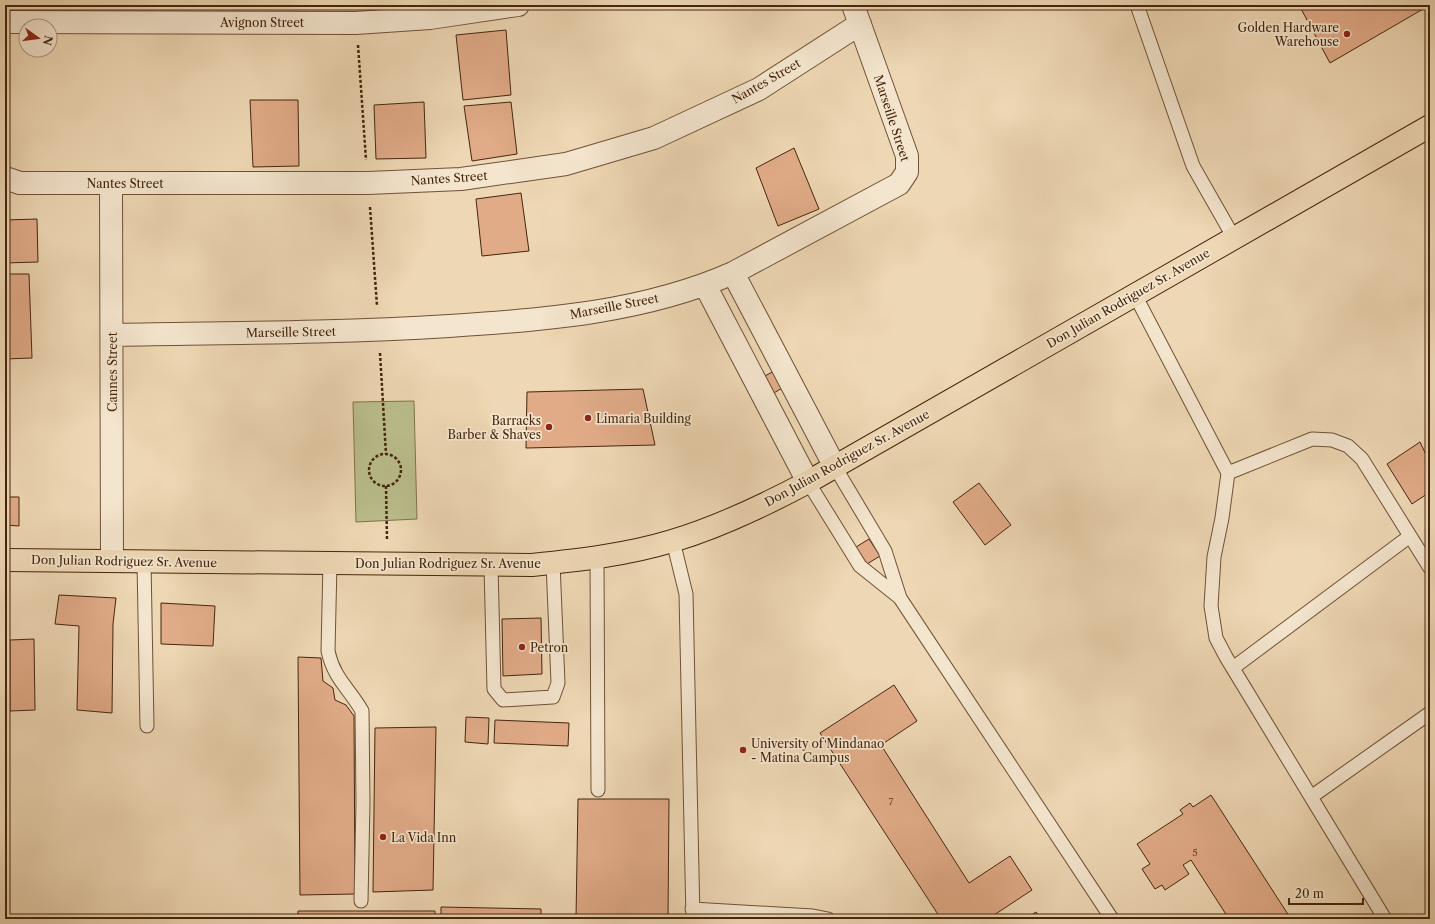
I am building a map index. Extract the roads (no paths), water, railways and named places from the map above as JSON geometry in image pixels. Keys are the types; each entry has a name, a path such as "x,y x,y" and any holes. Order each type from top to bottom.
{"main road":[{"name":"Don Julian Rodriguez Sr. Avenue","path":"5,560 532,565 598,558 673,541 691,535 774,500 808,482 1430,126"}],"street":[{"name":"Avignon Street","path":"5,22 356,23 430,18 518,5"},
{"name":"Nantes Street","path":"5,178 20,183 368,183 461,179 566,164 654,138 759,88 856,15"},
{"name":"Marseille Street","path":"112,335 379,330 534,321 596,311 661,297 705,285 733,272 899,184 907,172 907,156 856,15"},
{"name":"Cannes Street","path":"111,183 112,561"},
{"path":"733,272 835,467"},
{"path":"705,285 808,482"}],"lane":[{"path":"1137,5 1193,166 1234,238"},
{"path":"1135,295 1228,473 1222,518 1214,557 1211,606 1216,638 1385,919"},
{"path":"1228,473 1312,439 1332,440 1348,446 1362,459 1430,568"},
{"path":"835,467 885,551 900,598 1112,919"},
{"path":"808,482 860,566 900,598"},
{"path":"1233,668 1410,536"},
{"path":"673,541 686,594 693,914 813,916 828,919"},
{"path":"598,558 598,790"},
{"path":"144,562 147,726"},
{"path":"330,563 328,652 331,665 342,686 355,698 362,711 363,802 361,900"},
{"path":"491,565 494,689 503,700 553,697 558,683 553,563"},
{"path":"1311,796 1430,713"}],"place":[{"name":"Golden Hardware Warehouse","path":"1347,34"},
{"name":"Limaria Building","path":"588,418"},
{"name":"Barracks Barber & Shaves","path":"549,427"},
{"name":"Petron","path":"522,647"},
{"name":"University of Mindanao - Matina Campus","path":"743,750"},
{"name":"La Vida Inn","path":"383,837"}]}
